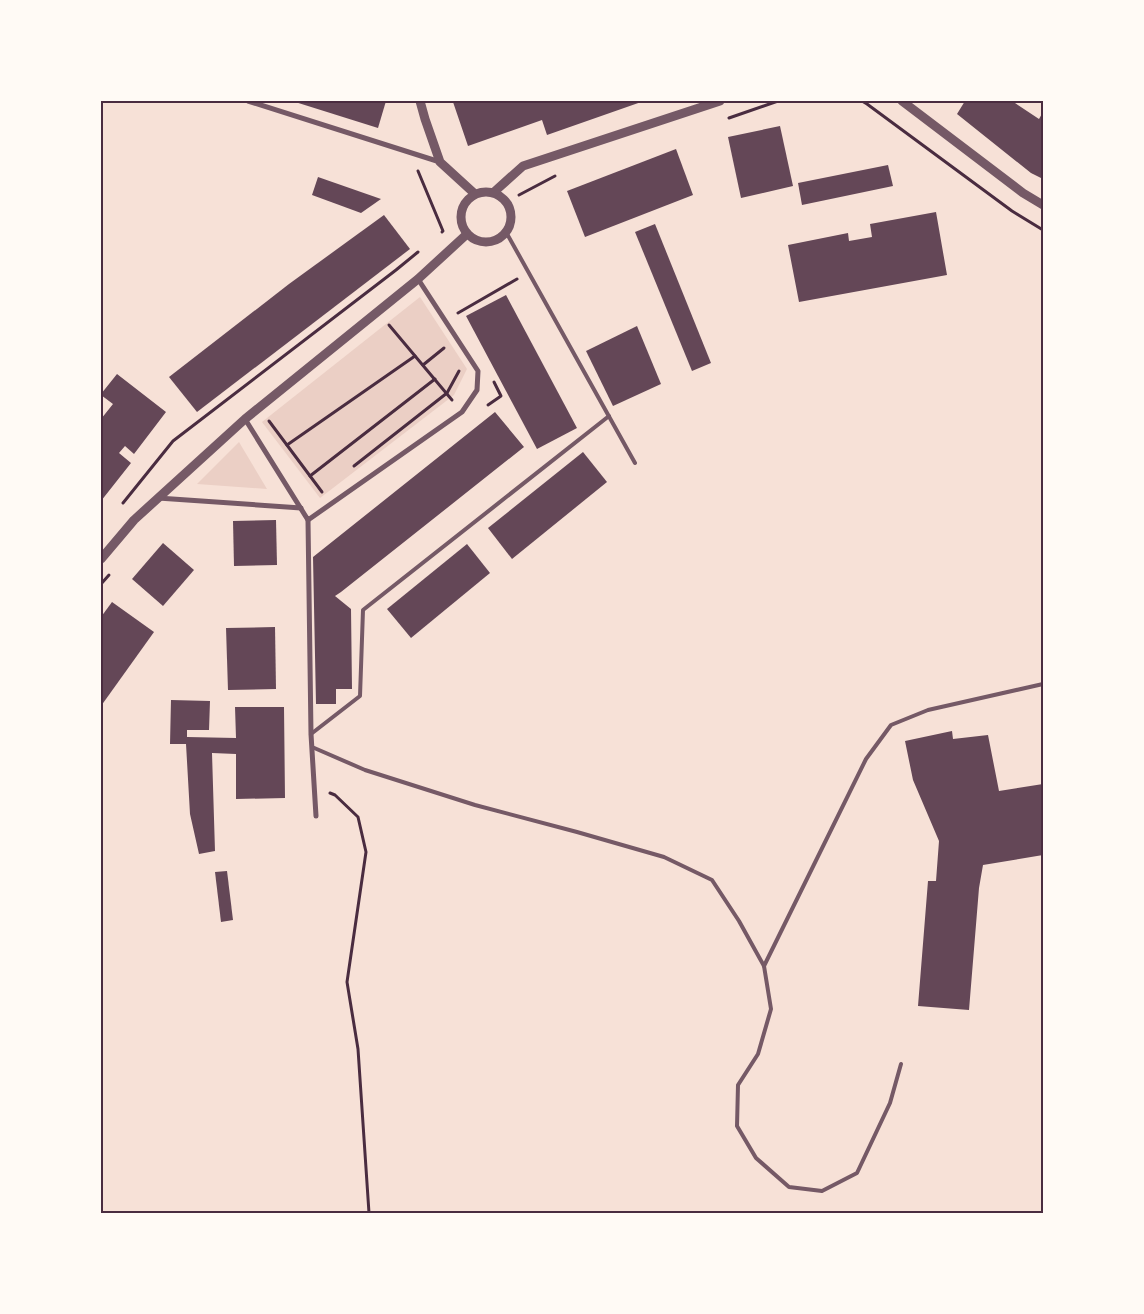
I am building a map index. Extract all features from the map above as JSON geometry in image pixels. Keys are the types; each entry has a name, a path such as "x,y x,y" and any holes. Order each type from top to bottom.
{"street":[{"path":"248,101 440,162 475,194"},
{"path":"420,101 440,162"},
{"path":"494,192 523,166 720,101"},
{"path":"902,101 1023,193 1043,205"},
{"path":"487,191 494,192 503,197 507,202 511,210 511,222 506,232 499,239 493,242 478,241 467,234 462,225 461,210 465,202 475,194 487,191"},
{"path":"101,559 134,520 245,419 418,279 467,234"},
{"path":"308,520 462,412 477,390 478,371 418,279"},
{"path":"245,419 308,520 311,734 316,816"},
{"path":"158,498 301,508"}],"lane":[{"path":"506,232 635,463"},
{"path":"311,734 360,696 363,610 609,416"},
{"path":"764,966 866,759 891,725 928,710 1043,684"},
{"path":"312,747 365,770 466,802 664,857 712,880 739,921 764,966 772,1009 758,1054 738,1085 737,1126 756,1158 789,1187 822,1191 857,1173 890,1103 901,1064"}],"path":[{"path":"862,101 1012,211 1043,230"},
{"path":"412,154 443,232 436,237"},
{"path":"120,508 173,441 423,248"},
{"path":"461,318 458,312 529,273"},
{"path":"390,325 468,419 501,396 492,379"},
{"path":"287,445 415,356"},
{"path":"353,466 447,393 460,367"},
{"path":"310,476 435,379"},
{"path":"259,408 331,504"},
{"path":"314,786 335,795 358,817 366,852 347,982 358,1049 369,1213"}],"shaded area":[{"path":"420,297 467,369 454,395 320,498 262,422"},
{"path":"239,442 267,489 197,484"}],"building":[{"path":"292,101 386,101 378,128"},
{"path":"644,101 547,135 542,120 468,146 453,102"},
{"path":"965,101 1012,101 1039,119 1043,112 1043,179 1031,173 957,114"},
{"path":"780,126 793,186 741,198 728,137"},
{"path":"676,149 693,195 585,237 567,191"},
{"path":"888,165 893,186 802,205 798,183"},
{"path":"318,177 381,199 361,213 312,195"},
{"path":"936,212 947,275 799,302 788,245 848,233 849,241 872,237 870,224"},
{"path":"384,215 410,249 197,412 169,377 289,284"},
{"path":"655,224 711,363 692,371 635,232"},
{"path":"506,295 577,428 537,449 466,316"},
{"path":"637,326 661,384 613,406 586,351"},
{"path":"117,374 166,412 134,454 125,446 119,453 131,463 101,501 101,419 113,404 101,394"},
{"path":"495,412 524,447 335,596 351,609 352,689 336,689 336,704 316,704 313,557"},
{"path":"583,452 607,482 512,559 488,528"},
{"path":"276,520 277,565 234,566 233,521"},
{"path":"163,543 194,570 163,606 132,579"},
{"path":"467,544 490,573 411,638 387,609"},
{"path":"112,602 154,632 101,706 101,617"},
{"path":"275,627 276,689 228,690 226,628"},
{"path":"171,700 210,701 209,730 187,730 187,737 236,738 235,707 284,707 285,798 236,799 236,754 212,753 215,851 199,854 190,814 186,744 170,744"},
{"path":"952,731 953,739 988,735 999,791 1043,784 1043,855 983,865 979,888 969,1010 918,1006 928,881 936,881 939,841 913,780 905,741"},
{"path":"227,871 233,920 221,922 215,872"}]}
